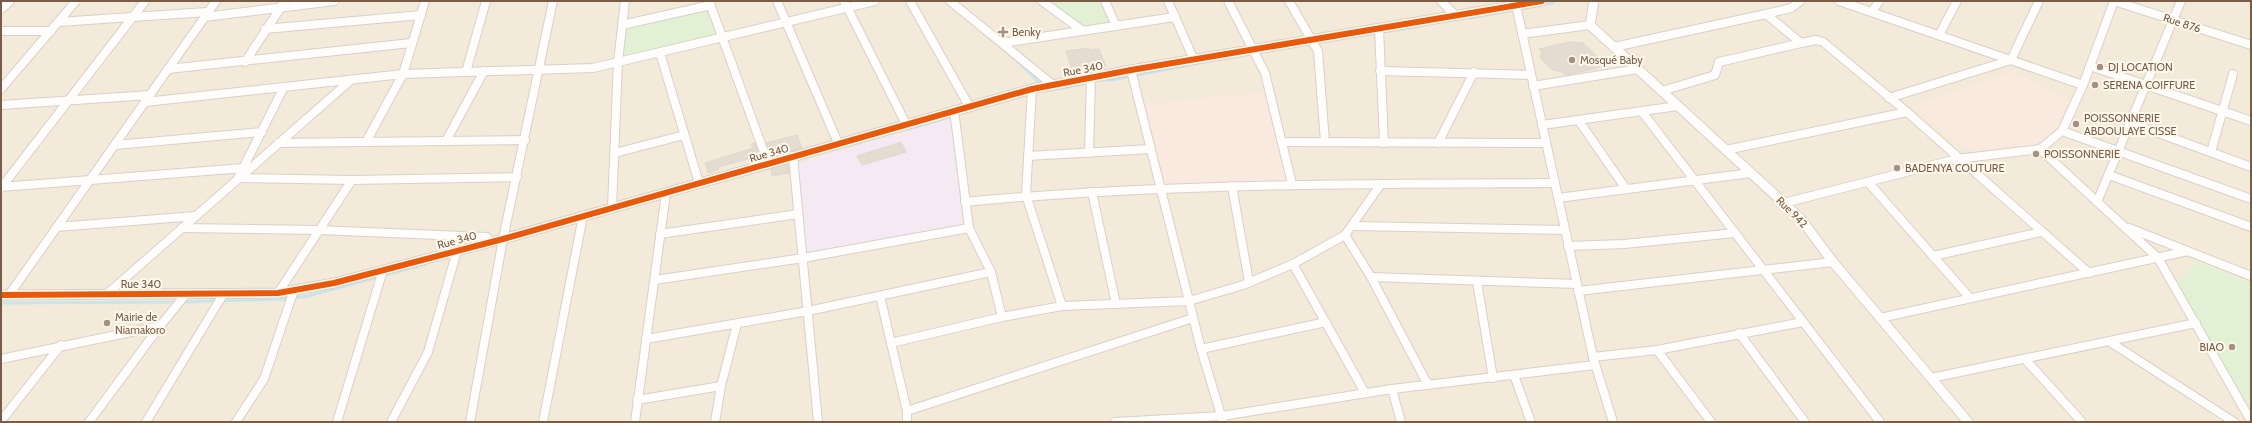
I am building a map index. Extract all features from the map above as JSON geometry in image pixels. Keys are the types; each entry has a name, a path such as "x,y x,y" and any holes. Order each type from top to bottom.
{"street":[{"path":"1,9 10,1"},
{"path":"1,89 76,1"},
{"path":"1,187 145,1"},
{"path":"5,295 57,227 216,1"},
{"path":"245,62 265,29 285,1"},
{"path":"58,22 133,17 206,15 334,1"},
{"path":"366,142 403,74 411,43 426,1"},
{"path":"466,72 486,1"},
{"path":"470,422 503,239 540,70 552,1"},
{"path":"612,208 618,62 625,1"},
{"path":"777,1 838,143"},
{"path":"1,105 147,98 284,87 403,74 593,68 786,22 846,4 875,1"},
{"path":"910,1 969,106"},
{"path":"950,1 1053,85"},
{"path":"1042,1 1083,30"},
{"path":"1104,1 1116,26"},
{"path":"1168,1 1194,60"},
{"path":"1228,1 1265,73 1292,184"},
{"path":"1289,1 1318,51 1325,142"},
{"path":"1441,1 1455,15"},
{"name":"Rue 340","path":"5,295 278,293 294,290 383,270 503,239 1032,89 1131,70 1455,15 1513,3 1542,1"},
{"path":"1522,34 1590,25 1594,1"},
{"path":"1614,47 1791,8 1800,1"},
{"path":"1839,1 2083,85"},
{"path":"1872,12 1879,1"},
{"path":"1939,35 1957,1"},
{"path":"1889,98 2011,60 2039,1"},
{"path":"1784,203 1957,159 2040,149 2062,131 2083,85 2114,1"},
{"name":"Rue 876","path":"2114,1 2251,45"},
{"path":"2097,202 2174,21 2181,1"},
{"path":"622,25 710,3 768,163"},
{"path":"1513,3 1534,86 1594,361 1613,422"},
{"path":"846,4 906,124"},
{"path":"1766,14 1801,43"},
{"path":"265,29 421,15"},
{"path":"1002,43 1175,17"},
{"name":"Rue 942","path":"1590,25 1801,219 1833,262 1968,422"},
{"path":"1379,28 1384,143"},
{"path":"1,31 51,31"},
{"path":"1662,91 1716,75 1719,62 1816,40 1822,42 1907,112 1957,159 2089,273"},
{"path":"168,69 245,62 411,43"},
{"path":"660,52 699,183"},
{"path":"2090,66 2251,121"},
{"path":"1534,86 1638,69"},
{"path":"1131,70 1201,349 1222,419"},
{"path":"446,141 484,71"},
{"path":"1380,71 1474,72 1531,75"},
{"path":"1438,143 1474,72"},
{"path":"2211,152 2233,74"},
{"path":"1089,153 1091,77"},
{"path":"107,294 351,80"},
{"path":"238,178 284,87"},
{"path":"1032,89 1026,195 1062,306"},
{"path":"1542,125 1678,106"},
{"path":"954,110 969,228 991,272 1002,317"},
{"path":"1643,112 1880,422"},
{"path":"1726,150 1907,112"},
{"path":"1579,121 1626,189"},
{"path":"2130,123 2251,166"},
{"path":"2062,131 2251,199"},
{"path":"114,145 262,132"},
{"path":"615,153 684,135"},
{"path":"278,143 525,140"},
{"path":"1282,142 1546,143"},
{"path":"1028,156 1150,149"},
{"path":"2040,149 2158,258 2251,421"},
{"path":"793,156 818,422"},
{"path":"1,187 244,168"},
{"path":"1558,198 1751,173"},
{"path":"2109,175 2251,227"},
{"path":"238,178 352,180 517,177"},
{"path":"278,293 352,180"},
{"path":"1868,182 1970,298"},
{"path":"966,202 1026,195 1160,188 1292,184 1555,184"},
{"path":"891,343 1002,317 1062,306 1189,301 1249,282 1293,264 1345,235 1353,226 1381,184"},
{"path":"1232,186 1249,282"},
{"path":"1092,192 1116,304"},
{"path":"635,422 666,193"},
{"path":"660,234 798,214"},
{"path":"57,227 196,216"},
{"path":"542,422 583,216"},
{"path":"1353,226 1565,230"},
{"path":"2125,227 2251,276"},
{"path":"182,228 318,230 487,237 489,242"},
{"path":"655,280 803,258 969,228"},
{"path":"1933,256 2041,232"},
{"path":"1568,246 1624,244 1735,233"},
{"path":"1345,235 1371,276 1428,386"},
{"path":"391,422 428,352 457,251"},
{"path":"1880,318 2188,251"},
{"path":"1371,276 1577,288 1765,271 1833,262"},
{"path":"1293,264 1365,393"},
{"path":"337,422 383,270"},
{"path":"646,339 808,311 991,272"},
{"path":"1477,282 1493,378"},
{"path":"236,422 264,379 294,290"},
{"path":"146,422 224,293"},
{"path":"89,422 160,326 186,294"},
{"path":"880,296 907,411 907,422"},
{"path":"907,411 1193,318"},
{"path":"1201,349 1326,322"},
{"path":"1115,422 1222,419 1365,393 1514,375 1657,350 1739,333 1803,322"},
{"path":"1931,378 2196,323"},
{"path":"715,422 721,386 737,324"},
{"path":"1,358 160,326"},
{"path":"1739,333 1805,422"},
{"path":"2110,342 2234,422"},
{"path":"1,421 61,345"},
{"path":"1657,350 1711,422"},
{"path":"2025,359 2082,422"},
{"path":"1514,375 1531,422"},
{"path":"637,400 721,386"},
{"path":"1392,389 1401,422"}],"shaded area":[{"path":"1,1 2251,1 2251,422 1,422"},
{"path":"2012,72 2069,99 2053,135 2038,146 1968,151 1911,106"},
{"path":"1266,92 1287,183 1164,186 1145,104"},
{"path":"951,119 963,225 807,254 798,163"}],"green space":[{"path":"1045,1 1098,1 1109,23 1082,27"},
{"path":"706,10 717,34 628,58 623,55 625,30"},
{"name":"BIAO","path":"2196,262 2251,283 2251,410 2176,282"}],"building":[{"name":"Mosqué Baby","path":"1569,42 1583,43 1604,63 1598,68 1566,75 1562,72 1553,70 1540,58 1542,53 1539,49"},
{"path":"1089,48 1090,50 1099,49 1106,66 1073,72 1066,51"},
{"path":"797,135 802,148 776,155 775,152 770,153 766,143"},
{"path":"901,142 906,152 862,165 857,156"},
{"path":"755,143 760,156 718,167 719,170 708,173 705,163 753,148 751,144"},
{"path":"788,164 789,173 772,176 771,169"}],"waterway":[{"path":"1541,5 1553,3"},
{"path":"1470,18 1530,7"},
{"path":"1370,34 1421,26"},
{"path":"1015,59 1039,82"},
{"path":"1098,80 1112,80 1210,61"},
{"path":"1051,90 1083,84"},
{"path":"908,129 943,119"},
{"path":"847,146 878,137"},
{"path":"741,176 772,167"},
{"path":"1,303 185,302 284,299 308,296 426,264"}],"cycle path":[{"path":"1,295 278,293 334,283 503,239 1032,89 1131,70 1542,1"}],"place":[{"name":"Benky","path":"1003,32"},
{"name":"Mosqué Baby","path":"1572,60"},
{"name":"DJ LOCATION","path":"2100,67"},
{"name":"SERENA COIFFURE","path":"2095,85"},
{"name":"POISSONNERIE ABDOULAYE CISSE","path":"2076,124"},
{"name":"POISSONNERIE","path":"2036,154"},
{"name":"BADENYA COUTURE","path":"1897,168"},
{"name":"Mairie de Niamakoro","path":"107,323"},
{"name":"BIAO","path":"2232,347"}]}
